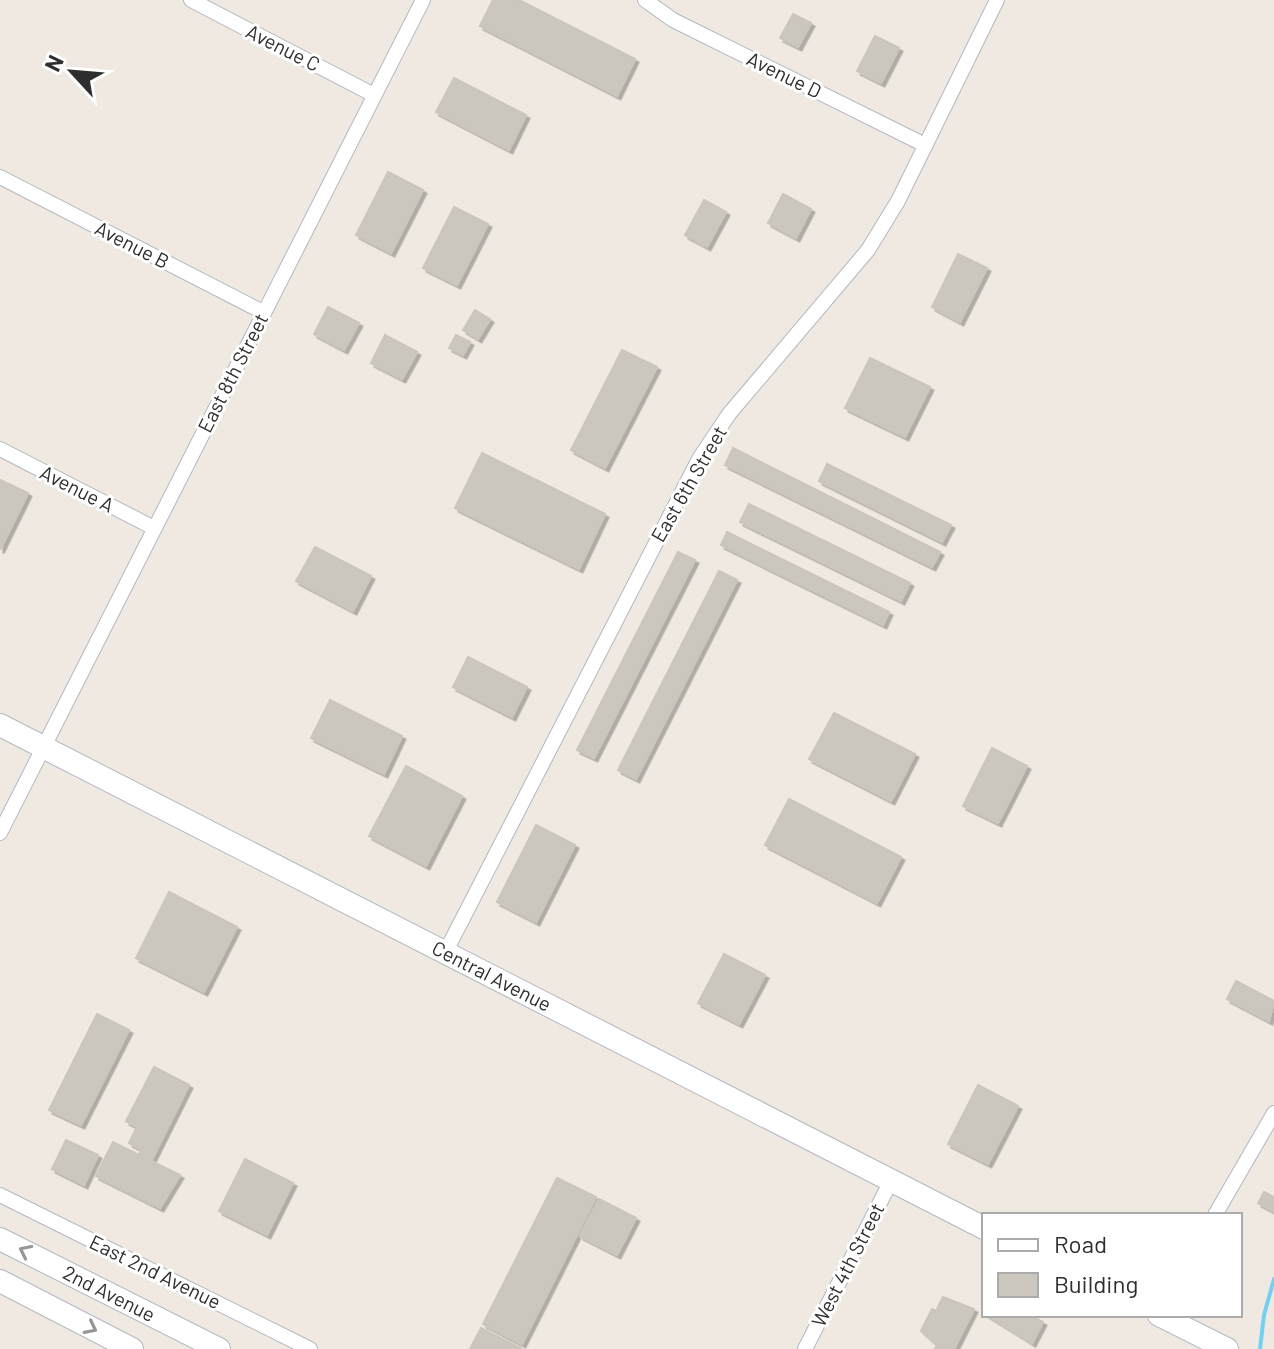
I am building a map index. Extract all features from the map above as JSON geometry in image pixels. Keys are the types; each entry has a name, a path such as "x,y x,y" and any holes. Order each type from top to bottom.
{"street":[{"name":"Avenue C","path":"191,0 374,95"},
{"name":"East 8th Street","path":"0,833 423,0"},
{"name":"Avenue D","path":"645,0 673,20 925,145"},
{"name":"East 6th Street","path":"445,953 699,459 729,414 868,250 898,201 997,0"},
{"name":"Avenue B","path":"0,177 263,312"},
{"name":"Avenue A","path":"0,449 154,528"},
{"name":"Central Avenue","path":"0,725 982,1227"},
{"path":"1216,1213 1274,1113"},
{"name":"West 4th Street","path":"805,1349 891,1181"},
{"name":"East 2nd Avenue","path":"0,1195 310,1349"},
{"name":"2nd Avenue","path":"0,1239 219,1349"},
{"name":"2nd Avenue","path":"0,1281 132,1349"},
{"path":"1165,1317 1225,1348"}],"building":[{"path":"493,0 519,0 635,59 617,96 480,26"},
{"path":"793,14 811,23 798,47 780,38"},
{"path":"875,36 899,48 881,83 857,71"},
{"path":"454,78 526,115 509,150 436,112"},
{"path":"388,172 423,190 391,253 356,235"},
{"path":"783,194 811,209 796,238 768,223"},
{"path":"704,200 726,212 707,247 685,235"},
{"path":"454,207 488,224 457,285 423,268"},
{"path":"958,254 987,268 960,322 932,307"},
{"path":"328,307 359,323 344,350 314,334"},
{"path":"475,310 490,319 478,339 463,330"},
{"path":"385,335 417,352 402,379 371,363"},
{"path":"456,335 470,342 463,355 449,348"},
{"path":"622,350 657,367 605,468 571,450"},
{"path":"870,358 930,387 905,437 845,408"},
{"path":"733,448 940,552 932,567 725,465"},
{"path":"482,453 605,514 579,569 455,508"},
{"path":"827,464 951,525 942,542 819,481"},
{"path":"0,480 28,493 0,550"},
{"path":"749,504 910,583 901,601 740,522"},
{"path":"727,532 889,612 883,625 721,545"},
{"path":"315,547 371,576 353,611 296,581"},
{"path":"678,552 695,560 594,758 577,750"},
{"path":"719,571 737,580 636,779 618,770"},
{"path":"468,657 527,687 512,717 453,687"},
{"path":"330,700 402,736 384,774 311,738"},
{"path":"834,713 915,754 891,801 809,759"},
{"path":"992,748 1027,766 998,823 963,806"},
{"path":"406,766 462,796 426,866 369,836"},
{"path":"789,799 901,857 877,903 765,845"},
{"path":"536,825 575,845 536,922 497,902"},
{"path":"169,892 237,927 204,992 136,958"},
{"path":"724,954 765,975 739,1024 698,1003"},
{"path":"1236,981 1274,1001 1269,1021 1227,999"},
{"path":"97,1014 129,1030 81,1125 49,1110"},
{"path":"154,1067 189,1085 151,1161 180,1175 160,1208 96,1176 113,1142 139,1155 141,1149 129,1143 137,1127 126,1121"},
{"path":"978,1085 1018,1106 988,1164 948,1144"},
{"path":"66,1140 98,1155 84,1185 52,1169"},
{"path":"245,1159 293,1183 267,1235 219,1211"},
{"path":"557,1178 596,1197 522,1344 483,1324"},
{"path":"1264,1192 1274,1197 1273,1211 1258,1203"},
{"path":"599,1199 636,1218 617,1255 580,1236"},
{"path":"943,1297 974,1309 954,1349 935,1349 937,1345 921,1331 932,1309 936,1311"},
{"path":"990,1317 1033,1317 1043,1322 1032,1343"},
{"path":"481,1328 521,1348 470,1349"}],"waterway":[{"path":"1260,1349 1264,1315 1274,1279"}]}
